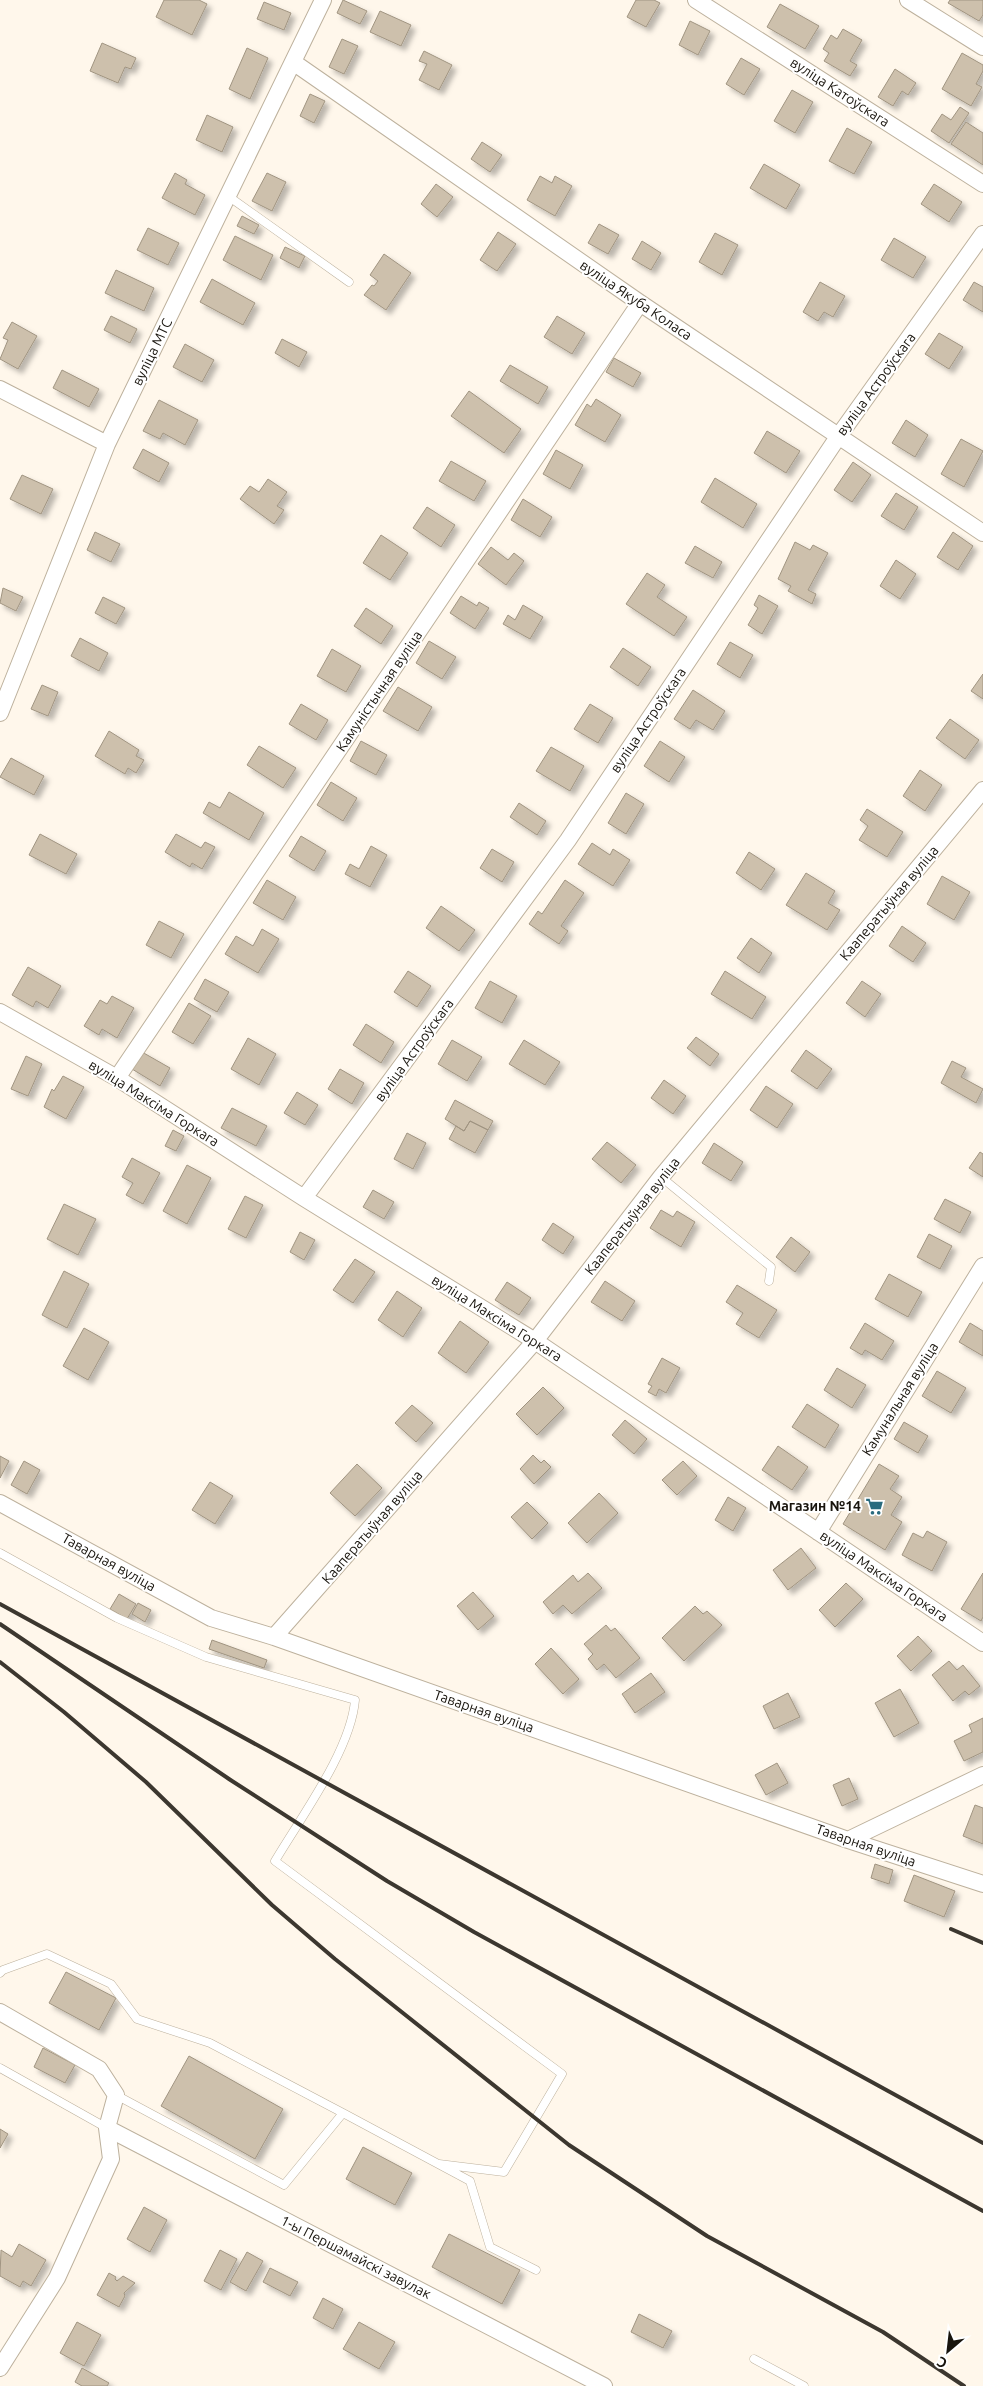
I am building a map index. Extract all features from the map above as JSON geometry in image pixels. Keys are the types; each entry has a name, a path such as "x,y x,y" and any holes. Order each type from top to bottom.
{"street":[{"name":"вуліца МТС","path":"0,713 107,444 323,0"},
{"name":"вуліца Катоўскага","path":"696,0 983,184"},
{"path":"908,0 983,46"},
{"name":"вуліца Якуба Коласа","path":"293,62 640,303 983,533"},
{"name":"вуліца Астроўскага","path":"304,1198 568,840 838,437 983,234"},
{"name":"Камуністычная вуліца","path":"117,1078 640,303"},
{"path":"0,389 107,444"},
{"name":"Кааператыўная вуліца","path":"274,1637 535,1341 661,1177 983,790"},
{"name":"вуліца Максіма Горкага","path":"0,1012 117,1078 304,1198 535,1341 983,1643"},
{"name":"Камунальная вуліца","path":"818,1532 983,1266"},
{"name":"Таварная вуліца","path":"0,1503 211,1618 274,1637 848,1840 983,1884"},
{"path":"848,1840 983,1775"},
{"path":"0,2012 99,2069 116,2095 108,2128 111,2160 57,2278 0,2368"},
{"name":"1-ы Першамайскі завулак","path":"108,2128 604,2386"}],"lane":[{"path":"228,196 349,282"},
{"path":"661,1177 771,1267 770,1281"},
{"path":"0,1553 117,1618 206,1656 355,1700 354,1710 342,1748 275,1861 562,2074 504,2172 439,2164"},
{"path":"0,1973 3,1970 47,1954 111,1984 137,2019 210,2043 470,2181 490,2247 536,2270"},
{"path":"0,2068 108,2128"},
{"path":"116,2095 284,2185 343,2113"},
{"path":"754,2359 804,2386"}],"building":[{"path":"164,0 199,0 207,4 192,35 156,17"},
{"path":"343,0 367,11 360,24 337,13"},
{"path":"636,0 654,0 660,3 646,27 627,17"},
{"path":"950,0 983,0 983,15 979,21 948,3"},
{"path":"264,2 291,13 284,30 257,19"},
{"path":"780,4 819,26 805,49 767,27"},
{"path":"380,11 411,25 401,46 370,32"},
{"path":"690,21 710,31 698,55 679,45"},
{"path":"843,29 862,40 850,61 857,65 850,76 824,61 829,53 823,49 831,35 837,39"},
{"path":"342,39 358,46 344,74 329,67"},
{"path":"102,43 136,58 131,69 125,67 118,83 90,71"},
{"path":"247,48 268,58 250,99 229,89"},
{"path":"424,51 452,65 439,90 419,80 427,64 419,61"},
{"path":"962,53 983,65 983,71 976,84 982,87 971,106 942,89"},
{"path":"741,58 760,69 744,95 726,84"},
{"path":"895,69 916,83 908,95 902,91 893,106 878,97"},
{"path":"792,90 813,102 795,133 774,121"},
{"path":"310,94 325,101 314,123 300,116"},
{"path":"960,107 969,113 949,143 931,131 942,114 951,120"},
{"path":"207,115 233,127 222,152 196,140"},
{"path":"966,122 983,133 983,165 951,144"},
{"path":"847,128 872,142 854,174 829,161"},
{"path":"482,142 502,155 490,172 471,159"},
{"path":"764,164 800,185 786,209 750,188"},
{"path":"175,173 187,180 185,184 205,195 195,215 162,198"},
{"path":"267,173 286,182 272,211 252,201"},
{"path":"540,176 552,183 555,176 572,186 555,216 527,200"},
{"path":"436,184 453,197 437,217 421,204"},
{"path":"934,184 962,202 949,222 921,204"},
{"path":"242,216 259,225 254,234 237,226"},
{"path":"599,224 619,235 608,254 588,243"},
{"path":"148,228 179,243 168,265 137,250"},
{"path":"498,232 516,244 497,271 480,260"},
{"path":"715,233 738,245 722,275 699,262"},
{"path":"235,236 273,255 261,280 223,260"},
{"path":"894,238 926,257 913,278 881,260"},
{"path":"642,241 661,253 651,270 632,259"},
{"path":"285,247 305,256 299,268 280,258"},
{"path":"384,254 411,273 386,310 364,295 378,281 370,275"},
{"path":"116,270 154,288 144,311 105,293"},
{"path":"212,279 255,303 243,325 200,302"},
{"path":"820,282 845,296 833,317 824,312 818,321 803,312"},
{"path":"974,282 983,287 983,312 963,300"},
{"path":"111,316 137,329 130,343 104,330"},
{"path":"557,316 585,333 572,354 544,337"},
{"path":"12,322 37,336 18,369 0,359 8,340 3,338"},
{"path":"939,333 963,347 949,369 925,354"},
{"path":"282,339 307,352 299,367 275,353"},
{"path":"185,344 214,360 202,382 173,367"},
{"path":"614,358 641,373 633,387 606,372"},
{"path":"510,365 548,387 538,404 500,381"},
{"path":"62,370 99,389 89,407 53,388"},
{"path":"469,391 521,429 504,453 451,416"},
{"path":"596,399 621,415 605,442 575,425 587,404 591,407"},
{"path":"159,400 198,420 185,445 163,433 160,439 143,431"},
{"path":"906,420 928,435 915,457 892,443"},
{"path":"767,431 800,451 786,473 754,453"},
{"path":"961,439 983,451 964,487 941,474"},
{"path":"143,449 169,463 159,482 133,468"},
{"path":"556,450 583,465 570,489 543,474"},
{"path":"451,461 486,481 474,501 439,481"},
{"path":"853,462 871,475 852,502 834,490"},
{"path":"22,475 53,489 41,514 10,499"},
{"path":"715,478 757,504 743,528 701,502"},
{"path":"268,479 287,492 277,506 284,510 274,524 240,499 250,486 259,492"},
{"path":"896,493 918,507 904,530 881,516"},
{"path":"523,499 552,517 540,537 511,520"},
{"path":"427,507 455,525 441,547 413,528"},
{"path":"95,532 120,544 111,562 87,550"},
{"path":"953,532 973,546 958,570 937,557"},
{"path":"381,535 408,553 390,580 363,563"},
{"path":"795,542 810,550 813,545 828,553 808,590 816,594 812,604 788,591 791,586 778,579"},
{"path":"695,546 722,562 713,578 685,563"},
{"path":"491,547 508,560 514,553 524,561 506,585 478,564"},
{"path":"896,560 916,574 900,599 880,586"},
{"path":"647,573 665,585 657,597 687,617 674,636 626,604"},
{"path":"3,588 23,597 16,611 0,603"},
{"path":"759,595 778,606 762,634 748,625 758,608 754,605"},
{"path":"461,596 477,606 479,602 489,608 475,629 450,613"},
{"path":"103,597 125,608 116,624 95,613"},
{"path":"523,605 543,617 530,639 503,624 508,615 515,620"},
{"path":"366,608 393,626 381,644 354,626"},
{"path":"80,638 108,653 99,671 71,656"},
{"path":"429,641 456,657 442,679 416,663"},
{"path":"730,642 753,655 740,678 717,664"},
{"path":"623,648 651,667 638,686 610,667"},
{"path":"332,649 361,666 346,692 317,676"},
{"path":"983,674 983,699 971,691"},
{"path":"42,685 58,692 48,716 31,709"},
{"path":"398,687 432,707 418,731 383,711"},
{"path":"693,690 725,711 713,730 696,720 690,729 674,719"},
{"path":"301,704 328,720 316,740 289,724"},
{"path":"590,704 613,718 598,743 574,729"},
{"path":"950,719 979,740 965,759 936,738"},
{"path":"109,731 139,750 136,756 144,760 136,773 128,768 125,774 95,756"},
{"path":"361,741 387,755 376,775 350,761"},
{"path":"660,741 685,757 669,782 644,766"},
{"path":"259,746 296,768 283,788 247,765"},
{"path":"551,747 584,766 570,791 536,771"},
{"path":"11,758 44,776 34,795 0,777"},
{"path":"920,770 942,785 925,811 903,796"},
{"path":"331,782 357,798 343,821 317,805"},
{"path":"229,792 264,813 249,840 203,813 209,802 220,808"},
{"path":"626,793 644,804 626,834 608,823"},
{"path":"519,803 546,821 537,835 510,817"},
{"path":"867,809 903,832 887,857 859,840 868,826 860,820"},
{"path":"40,834 77,854 66,874 29,855"},
{"path":"176,834 201,848 205,842 215,847 202,869 192,863 190,867 165,852"},
{"path":"301,836 326,851 314,871 289,856"},
{"path":"592,843 610,855 613,849 630,860 613,886 578,864"},
{"path":"371,846 387,855 370,887 345,874 350,864 359,869"},
{"path":"492,849 514,862 502,882 480,868"},
{"path":"749,852 775,869 761,890 736,873"},
{"path":"806,873 835,891 828,903 840,910 827,930 786,905"},
{"path":"942,876 970,892 954,920 927,904"},
{"path":"267,880 296,897 283,920 253,903"},
{"path":"565,880 584,893 561,926 568,931 559,944 529,924 538,911 542,914"},
{"path":"441,906 475,930 459,951 426,928"},
{"path":"159,921 184,934 171,958 146,945"},
{"path":"902,926 926,943 913,962 889,946"},
{"path":"262,929 279,939 258,973 225,954 236,936 253,946"},
{"path":"751,938 772,953 759,973 737,958"},
{"path":"28,967 61,986 48,1008 36,1001 33,1007 12,995"},
{"path":"408,971 431,986 417,1007 394,992"},
{"path":"725,971 766,997 752,1019 711,994"},
{"path":"205,979 229,992 217,1012 194,999"},
{"path":"490,981 517,996 502,1023 475,1008"},
{"path":"862,981 881,994 865,1017 846,1003"},
{"path":"112,996 134,1008 117,1038 102,1029 99,1035 84,1026 100,1000 107,1004"},
{"path":"189,1003 211,1016 193,1044 172,1032"},
{"path":"366,1024 394,1042 381,1063 353,1045"},
{"path":"696,1037 719,1054 710,1066 687,1048"},
{"path":"248,1038 276,1054 259,1085 231,1069"},
{"path":"452,1040 482,1057 467,1081 438,1064"},
{"path":"524,1040 560,1062 545,1085 509,1064"},
{"path":"806,1050 832,1069 817,1089 791,1071"},
{"path":"142,1052 170,1068 160,1086 132,1069"},
{"path":"26,1056 42,1064 28,1096 11,1089"},
{"path":"952,1061 966,1068 961,1077 983,1089 976,1103 941,1083"},
{"path":"340,1069 364,1083 352,1104 328,1089"},
{"path":"63,1076 84,1087 66,1119 44,1107 52,1089 54,1091"},
{"path":"664,1080 686,1096 673,1114 651,1098"},
{"path":"766,1086 793,1104 777,1128 750,1110"},
{"path":"297,1092 318,1105 305,1125 284,1113"},
{"path":"455,1100 493,1121 488,1130 470,1121 464,1131 445,1119"},
{"path":"232,1108 267,1126 256,1146 221,1128"},
{"path":"470,1121 488,1130 475,1153 449,1139 456,1126 464,1131"},
{"path":"173,1130 184,1136 176,1151 165,1146"},
{"path":"407,1133 426,1143 413,1169 394,1159"},
{"path":"607,1142 636,1165 621,1183 592,1159"},
{"path":"714,1143 743,1162 731,1181 702,1163"},
{"path":"980,1152 983,1154 983,1177 969,1168"},
{"path":"132,1158 160,1173 143,1204 126,1195 133,1183 122,1177"},
{"path":"187,1165 211,1178 187,1224 163,1211"},
{"path":"373,1190 394,1202 384,1219 363,1207"},
{"path":"245,1196 263,1205 246,1238 228,1229"},
{"path":"945,1199 971,1212 960,1233 934,1219"},
{"path":"64,1204 96,1219 78,1255 47,1239"},
{"path":"661,1210 673,1217 677,1211 695,1222 681,1247 650,1228"},
{"path":"553,1223 574,1237 563,1254 542,1240"},
{"path":"300,1232 315,1240 304,1260 290,1252"},
{"path":"929,1234 952,1246 940,1269 917,1257"},
{"path":"791,1237 810,1252 795,1272 776,1257"},
{"path":"355,1259 375,1272 353,1303 333,1290"},
{"path":"64,1271 89,1284 67,1328 42,1315"},
{"path":"889,1274 922,1292 908,1317 875,1299"},
{"path":"605,1281 635,1301 622,1321 591,1302"},
{"path":"507,1282 531,1298 519,1315 495,1300"},
{"path":"737,1285 777,1310 759,1338 736,1324 743,1313 726,1302"},
{"path":"397,1291 422,1308 403,1337 378,1320"},
{"path":"460,1321 489,1342 466,1373 438,1353"},
{"path":"865,1323 894,1341 882,1360 865,1350 862,1355 850,1348"},
{"path":"970,1323 983,1331 983,1356 959,1342"},
{"path":"84,1328 109,1342 88,1380 63,1366"},
{"path":"662,1358 680,1368 666,1393 659,1389 656,1396 648,1392 652,1386 648,1384"},
{"path":"837,1368 866,1385 852,1408 824,1390"},
{"path":"937,1371 966,1388 951,1413 922,1396"},
{"path":"543,1387 564,1408 537,1435 516,1414"},
{"path":"807,1404 839,1425 825,1448 792,1427"},
{"path":"412,1405 433,1423 416,1442 395,1423"},
{"path":"625,1420 647,1439 634,1454 612,1435"},
{"path":"904,1422 928,1436 918,1453 894,1439"},
{"path":"778,1446 808,1467 792,1490 762,1470"},
{"path":"533,1455 541,1463 544,1460 551,1467 534,1484 520,1469"},
{"path":"0,1456 9,1461 0,1478"},
{"path":"24,1461 40,1470 27,1494 11,1485"},
{"path":"683,1461 697,1476 677,1495 662,1480"},
{"path":"357,1464 382,1488 355,1516 330,1493"},
{"name":"Магазин №14","path":"879,1464 899,1476 890,1489 902,1497 891,1515 902,1522 885,1550 843,1524"},
{"path":"210,1482 233,1496 215,1524 192,1510"},
{"path":"599,1493 618,1513 587,1543 568,1523"},
{"path":"728,1497 746,1508 733,1531 715,1520"},
{"path":"527,1502 548,1523 532,1539 511,1517"},
{"path":"927,1531 947,1542 932,1571 902,1555 913,1533 923,1538"},
{"path":"801,1548 816,1568 788,1590 773,1570"},
{"path":"588,1573 602,1588 572,1614 563,1605 553,1614 543,1602 573,1575 578,1582"},
{"path":"983,1573 983,1617 981,1621 961,1609"},
{"path":"846,1583 863,1599 835,1627 819,1610"},
{"path":"473,1592 494,1616 478,1630 457,1606"},
{"path":"119,1594 136,1604 127,1619 110,1609"},
{"path":"138,1603 151,1610 145,1622 132,1614"},
{"path":"695,1606 703,1614 707,1611 722,1625 684,1661 662,1638"},
{"path":"606,1625 611,1631 615,1628 640,1658 616,1678 604,1664 597,1670 588,1659 593,1654 584,1644"},
{"path":"918,1636 932,1651 911,1671 897,1656"},
{"path":"212,1640 267,1660 264,1668 209,1649"},
{"path":"551,1648 579,1679 563,1694 535,1664"},
{"path":"949,1661 957,1670 963,1665 980,1686 969,1695 965,1691 953,1701 932,1675"},
{"path":"651,1673 665,1692 635,1713 622,1694"},
{"path":"900,1689 919,1723 894,1737 875,1703"},
{"path":"788,1693 800,1717 774,1729 763,1706"},
{"path":"983,1718 983,1752 964,1761 954,1741 972,1732 969,1725"},
{"path":"777,1763 788,1783 766,1795 755,1775"},
{"path":"849,1778 858,1799 842,1806 833,1785"},
{"path":"975,1805 983,1808 983,1844 963,1836"},
{"path":"875,1864 893,1870 889,1884 871,1878"},
{"path":"914,1875 955,1891 944,1917 904,1901"},
{"path":"66,1972 116,1998 99,2030 49,2003"},
{"path":"43,2048 75,2065 65,2083 34,2067"},
{"path":"189,2056 283,2109 255,2159 161,2106"},
{"path":"0,2129 8,2134 0,2148"},
{"path":"363,2147 412,2173 395,2205 346,2179"},
{"path":"144,2207 167,2220 150,2252 127,2239"},
{"path":"449,2234 520,2270 502,2304 432,2267"},
{"path":"19,2244 46,2260 31,2286 23,2281 20,2287 0,2276 1,2250 12,2257"},
{"path":"220,2250 237,2259 221,2290 204,2281"},
{"path":"247,2252 263,2261 246,2291 230,2282"},
{"path":"270,2268 298,2282 290,2296 263,2282"},
{"path":"109,2273 116,2277 117,2281 123,2276 135,2283 124,2293 125,2296 119,2307 97,2295"},
{"path":"323,2298 343,2309 333,2329 313,2318"},
{"path":"639,2314 672,2331 663,2348 631,2332"},
{"path":"77,2322 101,2335 84,2366 60,2353"},
{"path":"359,2322 395,2342 379,2369 343,2349"},
{"path":"82,2368 109,2383 107,2386 82,2386 75,2382"}],"railway":[{"path":"0,1604 983,2143"},
{"path":"0,1624 229,1779 387,1881 474,1932 983,2211"},
{"path":"0,1662 64,1712 146,1782 272,1905 335,1959 569,2145 707,2236 883,2332 964,2386"},
{"path":"951,1929 983,1943"}],"place":[{"name":"Магазин №14","path":"875,1506"}]}
